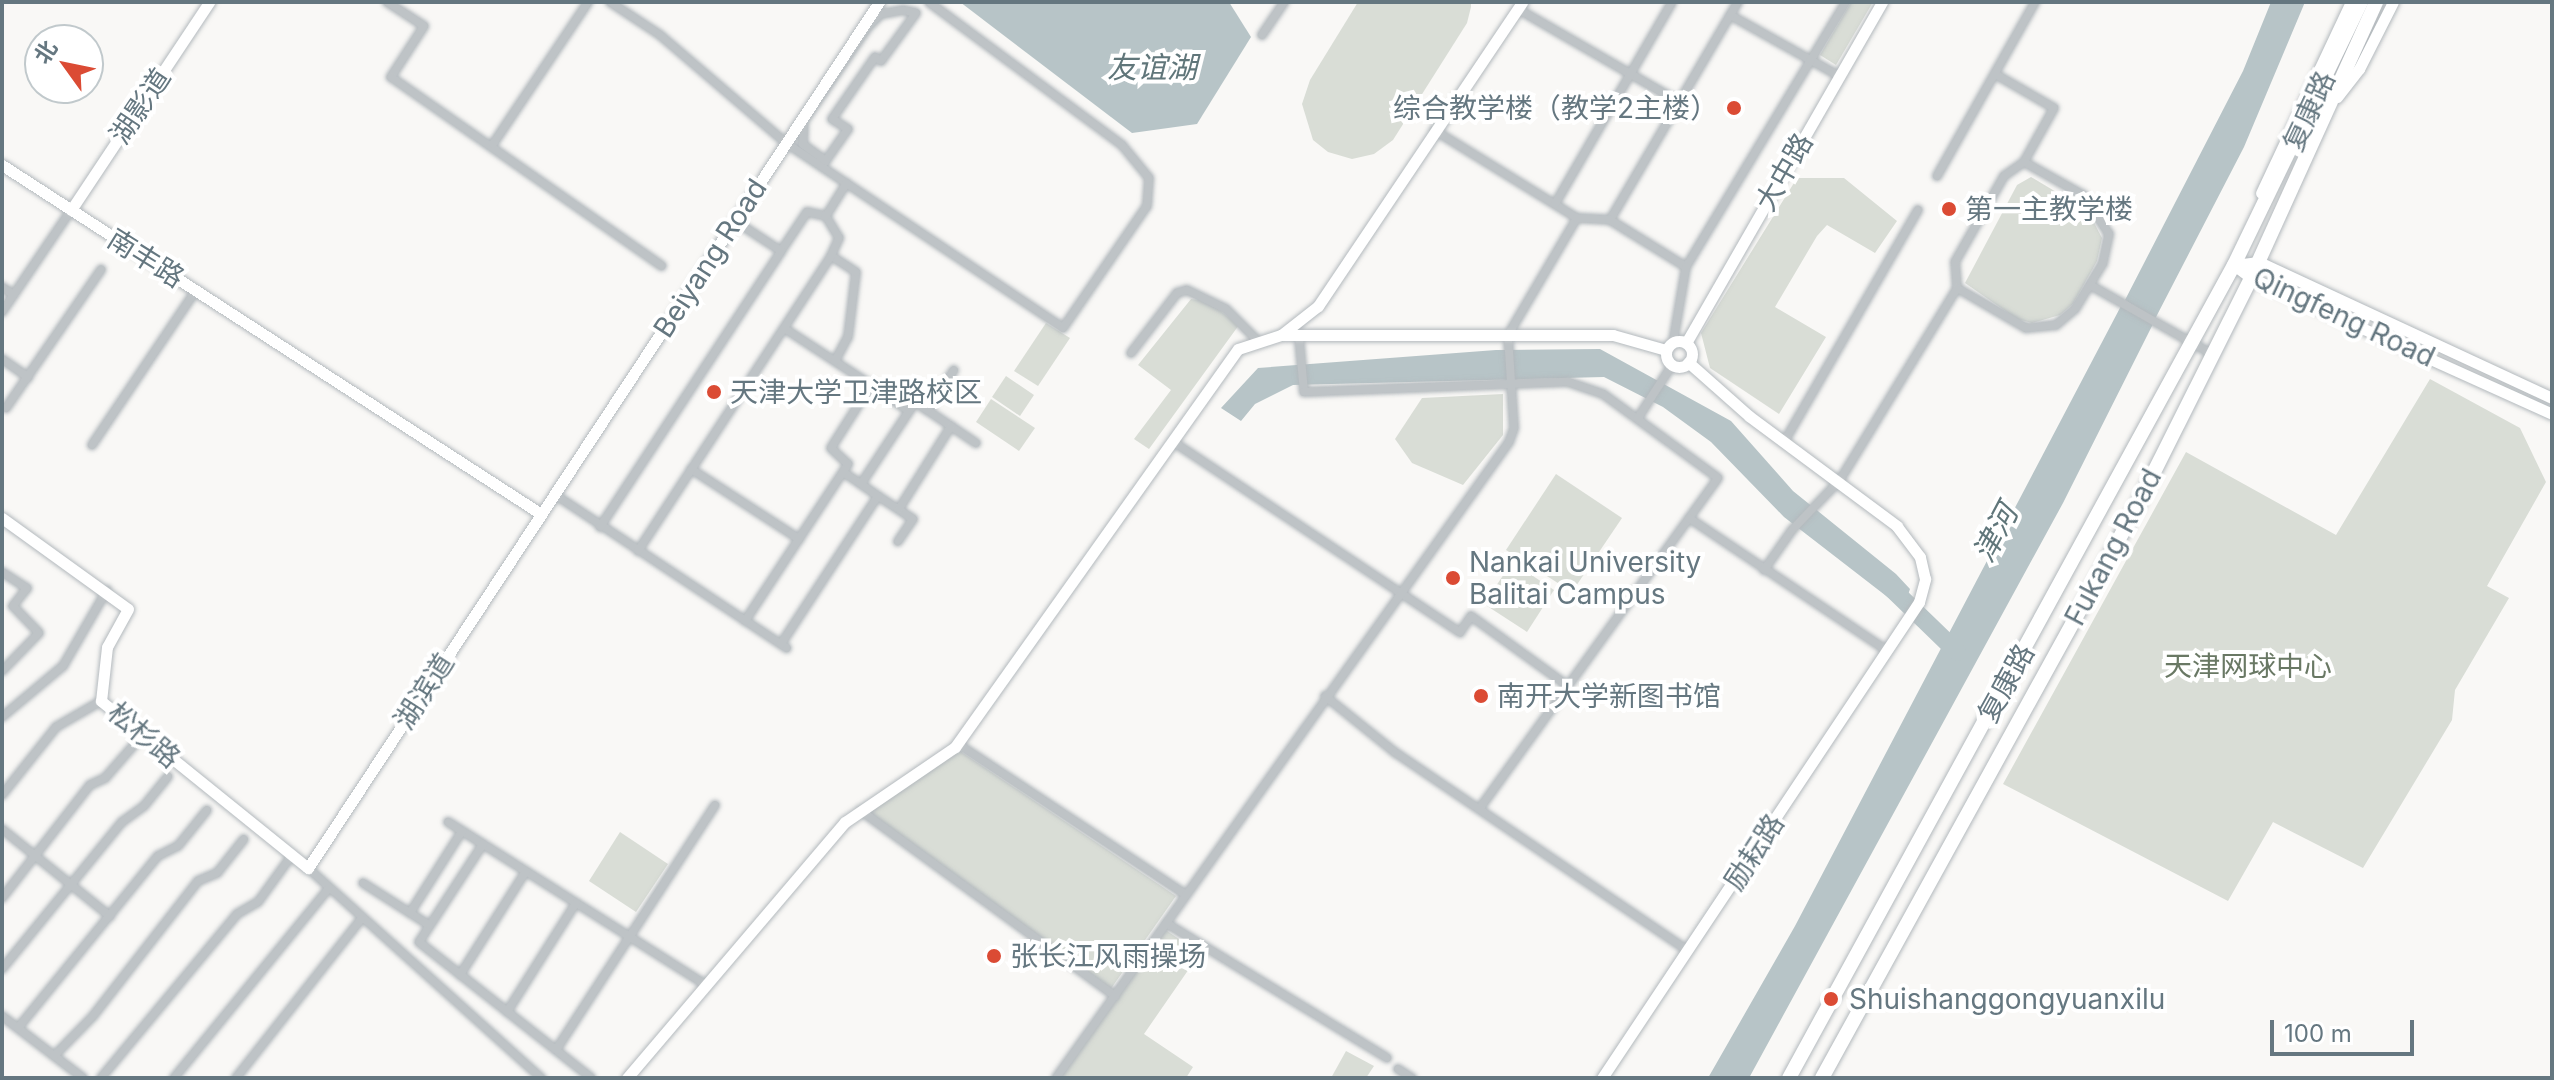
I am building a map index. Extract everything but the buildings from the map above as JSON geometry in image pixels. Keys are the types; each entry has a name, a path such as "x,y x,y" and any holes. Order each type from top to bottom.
{"highway":[{"name":"Fukang Road","path":"1822,1078 2136,508 2259,262 2332,103 2361,2"},
{"name":"Fukang Road","path":"2354,32 2376,2"},
{"name":"复康路","path":"1789,1078 2193,343 2354,32"}],"street":[{"path":"387,2 424,26 391,77 493,144 662,266"},
{"path":"493,144 588,2"},
{"path":"610,2 660,35 786,143 1063,328 1147,206 1149,178 1131,153 929,2"},
{"name":"Beiyang Road","path":"541,514 879,2"},
{"path":"1262,35 1284,2"},
{"path":"1555,204 1672,2"},
{"path":"1610,220 1738,2"},
{"path":"1638,418 1672,365 1686,267 1846,2"},
{"name":"大中路","path":"1675,345 1882,2"},
{"path":"1937,176 2035,2"},
{"path":"2234,265 2248,220 2351,2"},
{"path":"2332,103 2359,69 2393,2"},
{"name":"湖影道","path":"70,212 203,4"},
{"path":"1281,335 1318,306 1520,6 1679,102"},
{"path":"889,11 916,13 881,61 875,57 832,119 848,129 826,161 803,144 801,129 876,19 889,11"},
{"path":"1730,15 1839,76"},
{"path":"1764,570 1792,530 1840,480 1957,288 1955,262 2004,176 2024,162 2054,108 1995,74"},
{"path":"1434,130 1577,218 1610,220 1686,267"},
{"path":"1957,288 2026,328 2056,325 2090,285 2103,263 2109,234 2100,215 2083,195 2024,162"},
{"name":"南丰路","path":"2,165 70,212"},
{"name":"南丰路","path":"2,171 541,514"},
{"path":"826,216 847,183"},
{"path":"1784,442 1918,210"},
{"path":"2,312 70,212"},
{"path":"600,527 807,212 826,216 839,238 831,256 638,551"},
{"path":"1056,1078 1399,591 1509,442 1514,428 1508,335 1577,218"},
{"path":"735,221 781,251"},
{"path":"831,256 856,272 848,337 835,361"},
{"name":"Qingfeng Road","path":"2234,265 2259,262 2552,398"},
{"name":"Qingfeng Road","path":"2234,265 2251,278 2552,414"},
{"path":"3,409 101,270"},
{"path":"2090,285 2212,354"},
{"path":"2,287 14,295"},
{"path":"1131,353 1177,293 1187,290 1226,309 1257,340"},
{"path":"92,445 194,292"},
{"path":"787,330 909,411"},
{"path":"627,1078 860,810 958,744 1238,349 1257,340 1281,335 1613,335 1675,345 1691,353 1688,362"},
{"path":"1299,337 1304,392 1568,382 1590,387 1638,418 1718,478 1565,684 1479,809"},
{"path":"2,359 28,377"},
{"path":"1688,362 1784,442 1840,480"},
{"path":"1672,365 1688,362"},
{"path":"927,410 954,370"},
{"path":"745,621 843,472 847,458 831,448 871,385"},
{"path":"861,484 915,402 976,443"},
{"path":"899,509 951,426"},
{"path":"1172,441 1460,632 1471,616 1565,684"},
{"path":"691,469 799,539"},
{"path":"843,472 913,519 898,541"},
{"name":"励耘路","path":"1602,1078 1919,602 1925,579 1910,541 1840,480"},
{"path":"554,494 784,646 878,496"},
{"name":"湖滨道","path":"308,868 541,514"},
{"name":"松杉路","path":"2,518 107,590 128,609 107,647 101,701 308,868"},
{"path":"1689,518 1886,650"},
{"path":"2,572 27,588 13,606 2,608"},
{"path":"2,717 63,666 107,590"},
{"path":"2,671 33,645 39,633 13,606"},
{"path":"1325,696 1396,753 1688,951"},
{"path":"2,795 56,727 101,701"},
{"path":"2,898 90,785 105,778 139,739"},
{"path":"958,744 1186,895"},
{"path":"2,969 122,822 144,806 168,776"},
{"path":"556,1050 715,805"},
{"path":"18,1028 158,856 178,846 207,810"},
{"path":"860,810 1115,996"},
{"path":"448,822 706,985"},
{"path":"2,829 110,916"},
{"path":"410,913 462,831"},
{"path":"54,1056 93,1016 198,881 217,873 244,839"},
{"path":"483,844 419,942 591,1078"},
{"path":"101,1078 237,914 258,902 292,855"},
{"path":"308,868 361,919 541,1078"},
{"path":"460,975 526,871"},
{"path":"363,883 429,925"},
{"path":"174,1078 328,889"},
{"path":"507,1012 576,903"},
{"path":"236,1078 361,919"},
{"path":"1166,923 1387,1058"},
{"path":"2,1016 83,1078"},
{"path":"1398,1069 1412,1078"}],"green space":[{"path":"1358,2 1471,2 1471,7 1467,23 1393,140 1374,154 1352,159 1328,152 1313,140 1302,104 1310,80"},
{"path":"1851,2 1873,2 1836,65 1820,55"},
{"path":"2031,177 2088,211 2102,238 2097,261 2073,304 2060,315 2032,323 2017,319 1965,283 2017,185"},
{"path":"1797,178 1844,178 1897,221 1875,253 1827,225 1817,236 1775,307 1826,337 1779,414 1710,368 1701,333"},
{"path":"1191,299 1207,301 1239,325 1149,449 1134,439 1171,390 1138,365"},
{"path":"1046,323 1070,338 1038,386 1014,371"},
{"path":"1006,376 1034,395 1020,416 992,397"},
{"name":"天津网球中心","path":"2430,379 2520,428 2546,482 2487,586 2509,598 2455,690 2452,720 2363,868 2273,822 2228,901 2003,784 2186,452 2336,535"},
{"path":"1503,394 1503,435 1463,485 1412,463 1395,439 1422,398"},
{"path":"991,399 1035,428 1019,451 976,422"},
{"path":"1556,474 1622,518 1572,592 1506,550"},
{"path":"1512,562 1554,590 1527,632 1484,604"},
{"path":"957,749 1176,896 1110,990 868,812"},
{"path":"620,832 668,864 636,912 589,881"},
{"path":"1161,927 1200,953 1144,1034 1193,1067 1186,1078 1056,1078"},
{"path":"1346,1051 1374,1066 1366,1078 1331,1078"}],"water":[{"name":"友谊湖","path":"960,2 1229,2 1251,37 1197,124 1132,133"},
{"path":"2271,2 2305,2 2244,147 2155,319 2125,300 2243,71"},
{"path":"2121,306 2153,324 2063,503 1749,1078 1708,1078 1795,926"},
{"path":"1600,349 1731,421 1793,491 1896,574 1910,589 1903,609 1784,517 1711,442 1663,407 1604,377 1293,385 1255,404 1241,421 1221,408 1258,368 1496,350"}],"waterway":[{"path":"1891,588 1957,652"}],"place":[{"name":"综合教学楼（教学2主楼）","path":"1734,108"},
{"name":"第一主教学楼","path":"1949,209"},
{"name":"天津大学卫津路校区","path":"714,392"},
{"name":"Nankai University Balitai Campus","path":"1453,578"},
{"name":"南开大学新图书馆","path":"1481,696"},
{"name":"张长江风雨操场","path":"994,956"},
{"name":"Shuishanggongyuanxilu","path":"1831,999"}],"water label":[{"name":"津河","path":"1995,533"}]}
